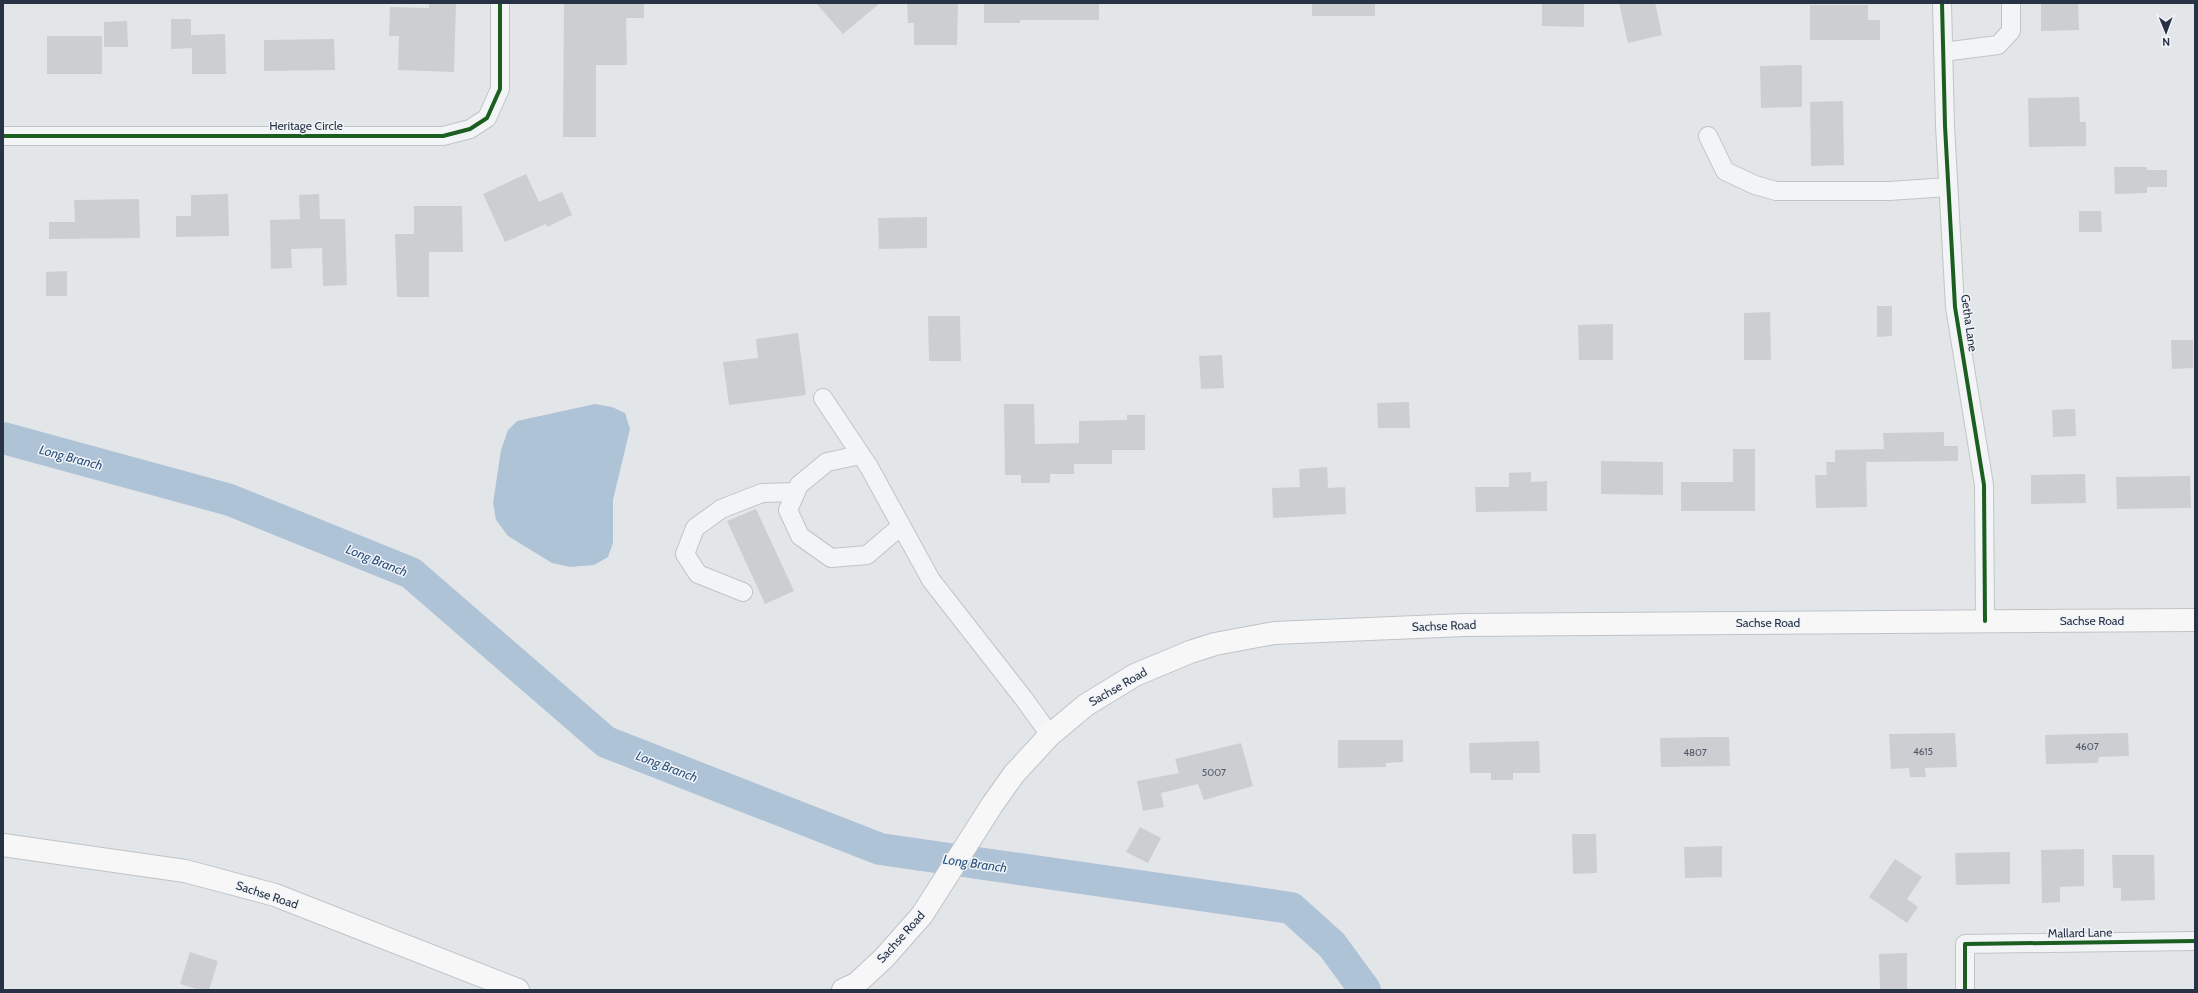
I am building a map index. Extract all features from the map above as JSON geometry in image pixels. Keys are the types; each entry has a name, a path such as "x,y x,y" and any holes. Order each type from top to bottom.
{"main road":[{"name":"Sachse Road","path":"853,988 884,958 922,916 981,821 1014,774 1050,736 1086,705 1135,675 1190,652 1215,644 1274,633 1468,625 2195,620"},
{"name":"Sachse Road","path":"3,845 185,871 267,893 518,990"}],"street":[{"name":"Heritage Circle","path":"3,136 443,136 470,129 487,118 500,89 500,3"},
{"name":"Getha Lane","path":"1942,3 1948,186 1955,307 1984,484 1985,621"},
{"path":"1943,52 1998,45 2011,31 2011,3"},
{"path":"1708,136 1725,171 1754,186 1776,191 1889,191 1948,186"},
{"path":"823,398 860,455 931,580 1024,699 1050,736"},
{"path":"860,455 827,462 799,485 788,510 800,536 831,558 867,555 901,526"},
{"path":"743,592 698,574 685,554 695,528 721,509 762,493 796,492"},
{"name":"Mallard Lane","path":"1965,990 1965,944 2195,941"}],"water":[{"path":"595,404 612,407 625,413 630,429 613,500 613,543 608,557 594,565 570,567 552,563 508,536 496,520 493,503 501,450 508,430 517,421"}],"building":[{"path":"429,3 456,3 454,72 398,70 399,36 389,36 390,7 429,8"},
{"path":"564,3 644,3 644,18 626,18 627,65 596,65 596,137 563,137"},
{"path":"816,3 880,3 843,34"},
{"path":"907,3 958,3 957,45 914,45 914,23 908,23"},
{"path":"984,3 1099,3 1099,20 1020,20 1020,23 984,23"},
{"path":"1312,3 1375,3 1375,16 1312,16"},
{"path":"1542,3 1584,3 1584,27 1542,26"},
{"path":"1619,3 1655,3 1662,35 1628,43"},
{"path":"2041,3 2078,3 2079,30 2041,31"},
{"path":"1810,5 1868,5 1868,20 1880,20 1880,40 1810,40"},
{"path":"171,19 191,19 191,35 225,34 226,74 192,74 192,48 171,49"},
{"path":"127,21 128,47 104,47 104,22"},
{"path":"47,36 102,36 102,74 47,74"},
{"path":"334,39 335,70 264,71 264,40"},
{"path":"1802,65 1802,107 1761,108 1760,66"},
{"path":"2079,97 2080,122 2086,122 2086,146 2029,147 2028,98"},
{"path":"1843,101 1844,165 1811,166 1810,102"},
{"path":"2114,167 2147,167 2147,170 2167,170 2167,187 2147,187 2147,193 2115,194"},
{"path":"526,174 539,202 562,192 572,215 547,227 546,224 505,242 483,194"},
{"path":"228,194 229,236 176,237 176,216 191,216 191,195"},
{"path":"319,194 320,219 345,219 347,285 323,286 322,248 291,249 292,268 271,269 270,220 300,219 299,195"},
{"path":"139,199 140,238 49,239 49,222 75,222 74,200"},
{"path":"414,206 462,206 463,252 429,252 429,297 397,297 395,234 414,234"},
{"path":"2079,211 2101,211 2102,232 2079,232"},
{"path":"927,217 927,248 879,249 878,218"},
{"path":"67,271 67,296 46,296 46,272"},
{"path":"1877,306 1892,306 1892,336 1877,337"},
{"path":"1770,312 1771,360 1744,360 1744,313"},
{"path":"928,316 960,316 961,361 929,361"},
{"path":"1613,324 1613,360 1579,360 1578,325"},
{"path":"798,333 806,395 729,405 723,362 758,358 756,339"},
{"path":"2171,340 2193,340 2193,368 2172,369"},
{"path":"1222,355 1224,388 1201,389 1199,356"},
{"path":"1409,402 1410,428 1378,428 1377,403"},
{"path":"1004,404 1034,404 1035,444 1079,443 1079,421 1127,420 1127,415 1145,415 1145,450 1112,450 1112,464 1074,464 1074,474 1050,474 1050,483 1021,483 1021,475 1005,475"},
{"path":"2075,409 2076,436 2053,437 2052,410"},
{"path":"1944,432 1944,446 1958,446 1958,461 1866,462 1867,507 1816,508 1815,475 1827,475 1826,462 1835,462 1835,450 1884,449 1883,433"},
{"path":"1733,449 1755,449 1755,511 1681,511 1681,482 1733,482"},
{"path":"1601,461 1663,462 1663,495 1601,494"},
{"path":"1327,467 1328,488 1345,487 1346,514 1273,518 1272,488 1300,487 1299,469"},
{"path":"1531,472 1531,482 1547,481 1547,511 1476,512 1475,487 1509,487 1509,473"},
{"path":"2085,474 2086,503 2031,504 2031,475"},
{"path":"2190,476 2191,508 2117,509 2116,477"},
{"path":"756,509 794,591 765,604 727,521"},
{"path":"1955,733 1957,767 1925,768 1926,777 1910,777 1909,768 1891,769 1889,734"},
{"path":"2128,733 2129,756 2099,757 2098,763 2046,764 2045,735"},
{"path":"1729,737 1730,766 1661,767 1660,738"},
{"path":"1338,740 1403,740 1403,762 1386,763 1386,767 1338,768"},
{"path":"1539,741 1540,773 1513,773 1513,780 1491,780 1491,773 1470,773 1469,743"},
{"path":"1241,743 1253,786 1204,800 1198,784 1161,793 1164,807 1143,811 1137,781 1179,773 1175,759"},
{"path":"1140,827 1161,838 1148,863 1126,852"},
{"path":"1572,834 1596,834 1597,873 1573,874"},
{"path":"1722,846 1722,877 1685,878 1684,847"},
{"path":"2084,849 2084,886 2060,887 2060,902 2042,903 2041,850"},
{"path":"2010,852 2010,884 1956,885 1955,853"},
{"path":"2112,855 2154,855 2155,900 2121,901 2121,888 2113,888"},
{"path":"1895,859 1922,877 1907,899 1918,907 1907,923 1869,897"},
{"path":"190,952 218,961 209,990 200,990 180,984"},
{"path":"1907,953 1907,990 1880,990 1879,954"}],"waterway":[{"name":"Long Branch","path":"3,438 230,500 411,573 606,742 880,849 1291,908 1332,945 1365,990"}],"cycle path":[{"path":"3,136 443,136 470,129 487,118 500,89 500,3"},
{"path":"1942,3 1945,126 1955,307 1984,485 1985,621"},
{"path":"1965,990 1965,944 2195,941"}]}
